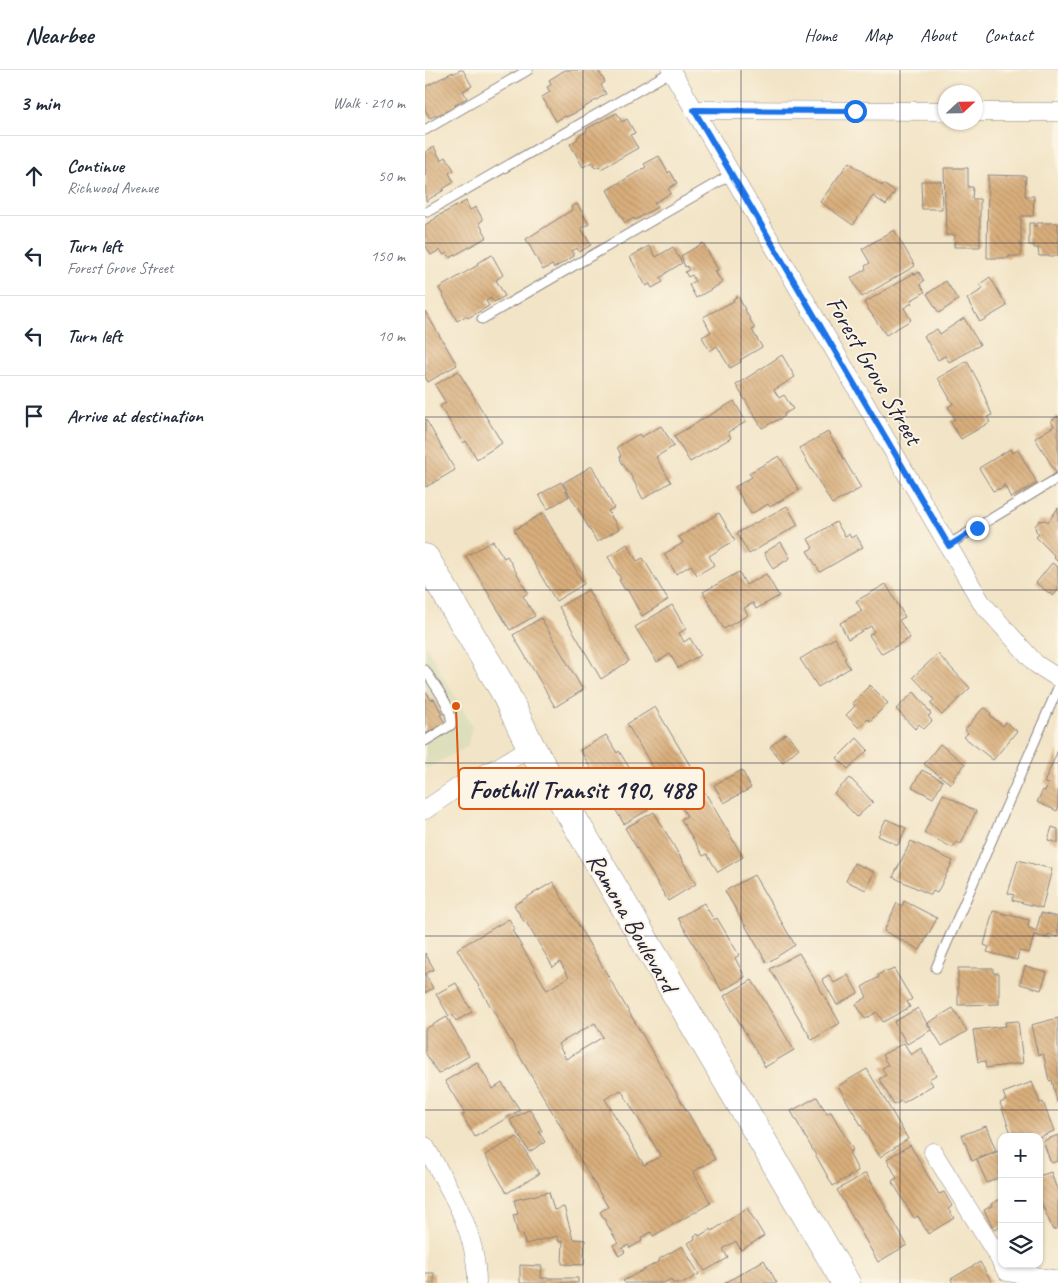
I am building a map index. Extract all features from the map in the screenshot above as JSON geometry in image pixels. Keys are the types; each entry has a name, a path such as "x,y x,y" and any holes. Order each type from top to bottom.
{"main road":[{"name":"Ramona Boulevard","path":"425,558 503,689 531,747 845,1283"}],"street":[{"name":"Forest Grove Street","path":"671,71 981,602 1036,664 1058,678"},
{"path":"694,110 938,111"},
{"path":"983,112 1058,112"},
{"path":"425,810 461,785 500,766 531,747"},
{"path":"425,1146 461,1211 473,1250 477,1269 477,1283"},
{"path":"933,1152 998,1258"},
{"path":"1004,1268 1007,1272 1058,1280"}],"lane":[{"path":"425,130 528,70"},
{"path":"427,212 671,71"},
{"path":"482,319 732,174"},
{"path":"949,546 1058,478"},
{"path":"425,670 449,708 452,718 451,725 425,741"},
{"path":"935,968 1058,688"}],"shaded area":[{"path":"425,644 472,726 467,747 425,769"}],"building":[{"path":"463,70 472,86 463,91 467,98 455,105 456,107 430,118 425,110 425,87"},
{"path":"565,70 592,70 593,72 598,70 605,82 601,85 606,94 577,112 556,121 542,97 550,92 547,87 551,85 549,80"},
{"path":"617,113 622,122 627,119 635,133 630,135 638,148 601,169 599,166 595,168 592,162 583,167 570,144 587,131 586,129"},
{"path":"434,147 441,160 446,157 454,170 449,173 454,182 426,201 425,152"},
{"path":"659,156 668,173 670,171 677,183 668,189 671,193 654,203 657,207 635,220 634,218 625,223 607,190 646,167 644,164"},
{"path":"849,162 882,186 883,184 895,192 886,205 873,196 853,225 820,202"},
{"path":"944,168 968,168 968,187 973,187 972,199 980,199 980,247 954,247 955,235 946,235"},
{"path":"988,175 1026,176 1025,196 1034,196 1033,216 1021,216 1021,256 987,258"},
{"path":"921,181 941,181 942,209 922,209"},
{"path":"466,201 470,210 476,207 483,220 479,223 487,237 450,258 447,253 444,255 440,250 431,255 425,244 425,225"},
{"path":"577,204 589,224 581,228 591,245 579,252 577,248 572,251 574,256 554,268 552,265 543,270 526,239 572,210 571,207"},
{"path":"1029,223 1034,223 1034,226 1037,226 1037,223 1058,223 1058,256 1039,256 1038,248 1034,248 1034,245 1029,245"},
{"path":"894,230 915,266 862,297 851,278 866,269 865,266 870,263 862,249"},
{"path":"703,243 718,270 715,271 722,283 696,298 689,285 695,281 692,275 688,277 685,272 689,270 687,266 685,267 681,256"},
{"path":"649,246 656,257 673,247 682,263 660,278 663,282 652,288 650,284 646,286 630,257"},
{"path":"492,255 503,275 496,280 505,296 494,302 491,298 486,301 489,306 468,318 466,316 457,321 439,288"},
{"path":"919,272 924,281 920,284 925,292 910,301 912,303 904,308 911,320 886,335 864,303 914,273 915,275"},
{"path":"990,277 1007,306 980,322 967,299 983,289 980,284"},
{"path":"946,281 958,300 939,313 927,294"},
{"path":"738,296 755,329 752,330 762,347 730,368 717,346 710,351 702,337 711,332 703,317 734,301 733,299"},
{"path":"425,311 457,365 428,382 425,377"},
{"path":"964,318 980,345 949,362 945,356 938,360 924,336 937,329 940,334"},
{"path":"782,355 795,377 774,390 779,398 784,395 793,409 784,414 785,416 762,428 736,385"},
{"path":"967,361 979,383 992,415 987,417 990,422 961,439 950,421 955,419 948,407 953,404 938,378"},
{"path":"458,371 502,443 477,459 466,441 463,443 440,406 446,403 435,385"},
{"path":"734,401 746,422 728,432 731,438 690,462 674,436"},
{"path":"1058,416 1057,474 1035,438 1054,426 1051,421"},
{"path":"425,418 455,470 426,487 425,485"},
{"path":"661,426 674,446 656,457 671,482 643,499 621,461 621,455 617,447 639,434 641,437"},
{"path":"828,432 861,488 832,504 799,448"},
{"path":"1010,449 1012,453 1018,450 1037,483 1011,498 1004,484 1004,487 993,491 979,468"},
{"path":"779,456 799,490 770,507 768,504 751,514 735,487 752,477 749,473"},
{"path":"592,466 614,508 608,511 619,529 597,542 563,483"},
{"path":"561,482 569,496 548,509 539,495"},
{"path":"787,506 798,525 749,554 737,533"},
{"path":"1058,508 1058,562 1053,557 1054,555 1036,537 1039,534 1035,526 1039,521 1046,520 1048,522"},
{"path":"543,513 584,584 556,601 514,530"},
{"path":"719,513 735,540 709,556 714,565 697,575 691,565 676,574 664,554 683,543 679,537"},
{"path":"836,522 845,536 849,534 851,538 856,535 863,547 820,572 807,551 813,548 808,539"},
{"path":"493,541 504,558 507,556 528,593 523,596 535,616 510,630 466,556"},
{"path":"781,542 790,558 773,569 764,553"},
{"path":"627,544 637,561 643,558 668,600 642,616 627,589 625,590 619,580 621,579 608,557"},
{"path":"1052,563 1058,567 1058,590 1053,596 1036,583"},
{"path":"739,572 746,585 766,574 779,596 756,609 753,603 744,608 748,615 724,629 703,592"},
{"path":"886,584 905,617 899,620 910,638 882,654 869,635 874,632 871,626 848,639 840,623 862,611 856,601"},
{"path":"588,590 629,661 601,679 559,607"},
{"path":"672,605 686,629 679,633 684,642 690,638 700,655 678,668 670,654 657,662 635,627"},
{"path":"541,618 583,690 555,707 513,635"},
{"path":"835,638 850,668 818,687 800,659"},
{"path":"938,654 970,688 942,715 930,703 934,700 933,698 913,677"},
{"path":"870,685 888,703 870,721 868,719 859,728 846,715 855,706 852,703"},
{"path":"914,692 931,714 928,716 932,721 924,729 919,724 915,729 896,709"},
{"path":"427,693 431,700 434,699 445,723 425,734 425,694"},
{"path":"655,707 697,777 669,795 627,724"},
{"path":"986,708 991,716 1003,726 1006,722 1017,731 993,760 964,737 968,733 965,730 982,709"},
{"path":"786,733 799,748 783,762 770,747"},
{"path":"606,735 617,753 619,751 641,787 636,790 648,810 624,824 580,750"},
{"path":"857,738 868,750 848,769 837,758"},
{"path":"940,744 965,764 951,784 924,764"},
{"path":"1058,750 1057,811 1037,802 1048,784 1044,783"},
{"path":"742,770 751,788 724,803 714,785"},
{"path":"922,770 943,781 933,798 912,787"},
{"path":"850,778 873,802 857,817 834,793"},
{"path":"700,784 743,857 718,872 707,854 703,856 681,819 687,816 676,798"},
{"path":"943,794 976,811 961,844 956,842 953,848 924,833"},
{"path":"654,812 696,884 668,901 625,828"},
{"path":"886,819 906,828 898,845 878,836"},
{"path":"1052,827 1058,829 1058,843 1048,840"},
{"path":"911,841 953,861 937,893 933,891 931,895 893,877"},
{"path":"1018,860 1052,869 1042,908 1012,900 1014,895 1008,893"},
{"path":"854,863 874,872 866,890 846,881"},
{"path":"754,875 795,945 767,963 725,891"},
{"path":"553,882 715,1159 693,1172 711,1203 653,1236 651,1232 641,1238 642,1241 630,1248 628,1245 622,1248 625,1252 619,1256 613,1245 618,1243 600,1212 608,1207 457,949 509,919 515,929 512,930 547,990 569,977 560,962 553,967 514,905","holes":["595,1023 603,1037 566,1059 558,1044","621,1090 661,1156 644,1165 605,1099"]},
{"path":"904,901 937,918 920,950 884,931 897,903 902,906"},
{"path":"704,903 714,920 717,918 739,955 735,958 745,977 722,991 678,918"},
{"path":"993,911 1029,920 1028,927 1036,931 1041,913 1058,917 1058,937 1048,934 1047,938 1034,935 1029,953 1019,951 1017,960 987,952 989,947 984,945"},
{"path":"425,953 434,969 425,974"},
{"path":"799,953 840,1023 812,1040 770,969"},
{"path":"1025,966 1047,972 1041,990 1020,984"},
{"path":"958,968 993,968 993,973 999,973 999,1004 958,1005"},
{"path":"894,969 912,999 907,1002 910,1007 883,1022 877,1012 865,1019 856,1004 867,997 862,987 879,977 878,975 886,970 887,972"},
{"path":"425,974 433,988 425,993"},
{"path":"829,975 834,983 848,975 858,993 837,1005 822,979"},
{"path":"752,980 794,1050 765,1067 724,996"},
{"path":"456,983 472,1012 456,1021 452,1014 449,1016 436,994"},
{"path":"918,1008 931,1030 907,1044 894,1022"},
{"path":"953,1008 967,1031 942,1046 928,1023"},
{"path":"447,1017 469,1056 438,1074 425,1052 425,1029"},
{"path":"1058,1018 1057,1102 1052,1080 1049,1081 1044,1057 1042,1054 1038,1055 1031,1025"},
{"path":"1018,1021 1023,1063 986,1068 985,1061 978,1062 973,1030 1006,1026 1005,1022"},
{"path":"904,1043 911,1055 921,1048 936,1075 929,1079 933,1085 903,1103 901,1101 894,1105 879,1079 886,1075 882,1068 888,1065 882,1055"},
{"path":"477,1062 493,1089 502,1083 520,1110 475,1137 462,1115 465,1114 445,1081"},
{"path":"867,1069 908,1139 880,1157 838,1086"},
{"path":"1032,1082 1040,1103 1043,1102 1054,1131 1043,1135 1043,1133 1011,1133 1000,1103 1006,1100 1003,1093"},
{"path":"817,1097 827,1114 831,1112 853,1150 849,1152 858,1171 833,1186 791,1111"},
{"path":"530,1109 542,1131 539,1132 545,1142 529,1152 510,1120"},
{"path":"986,1126 996,1151 972,1161 962,1135"},
{"path":"1058,1135 1058,1161 1051,1163 1043,1141"},
{"path":"517,1137 539,1174 507,1193 485,1155"},
{"path":"910,1145 939,1194 944,1192 952,1206 948,1209 954,1218 928,1234 918,1216 914,1218 892,1181 897,1178 887,1159"},
{"path":"998,1151 998,1178 987,1183 977,1160"},
{"path":"1051,1172 1056,1187 1058,1187 1058,1228 1053,1230 1043,1206 1043,1175"},
{"path":"866,1173 907,1245 878,1262 837,1190"},
{"path":"549,1192 554,1210 564,1207 573,1239 585,1240 584,1265 562,1264 563,1241 559,1242 557,1236 525,1244 523,1234 518,1235 513,1215 518,1214 514,1200"},
{"path":"998,1200 998,1228 994,1230 984,1210 992,1206 991,1204"},
{"path":"747,1208 764,1236 741,1250 736,1241 723,1249 728,1258 705,1271 688,1243 695,1239 694,1236 698,1234 699,1236 711,1229 712,1231"},
{"path":"682,1246 699,1274 684,1283 673,1283 671,1279 664,1283 625,1283 623,1281 660,1261 659,1259"},
{"path":"764,1260 777,1283 725,1283"},
{"path":"980,1262 992,1283 953,1283 951,1279"},
{"path":"520,1265 542,1266 541,1278 578,1278 578,1283 520,1283"},
{"path":"425,1273 434,1273 434,1283 425,1283"}],"place":[{"name":"Foothill Transit 190, 488","path":"456,706"}],"route":[{"path":"855,111 694,110 949,546 977,528"}]}
